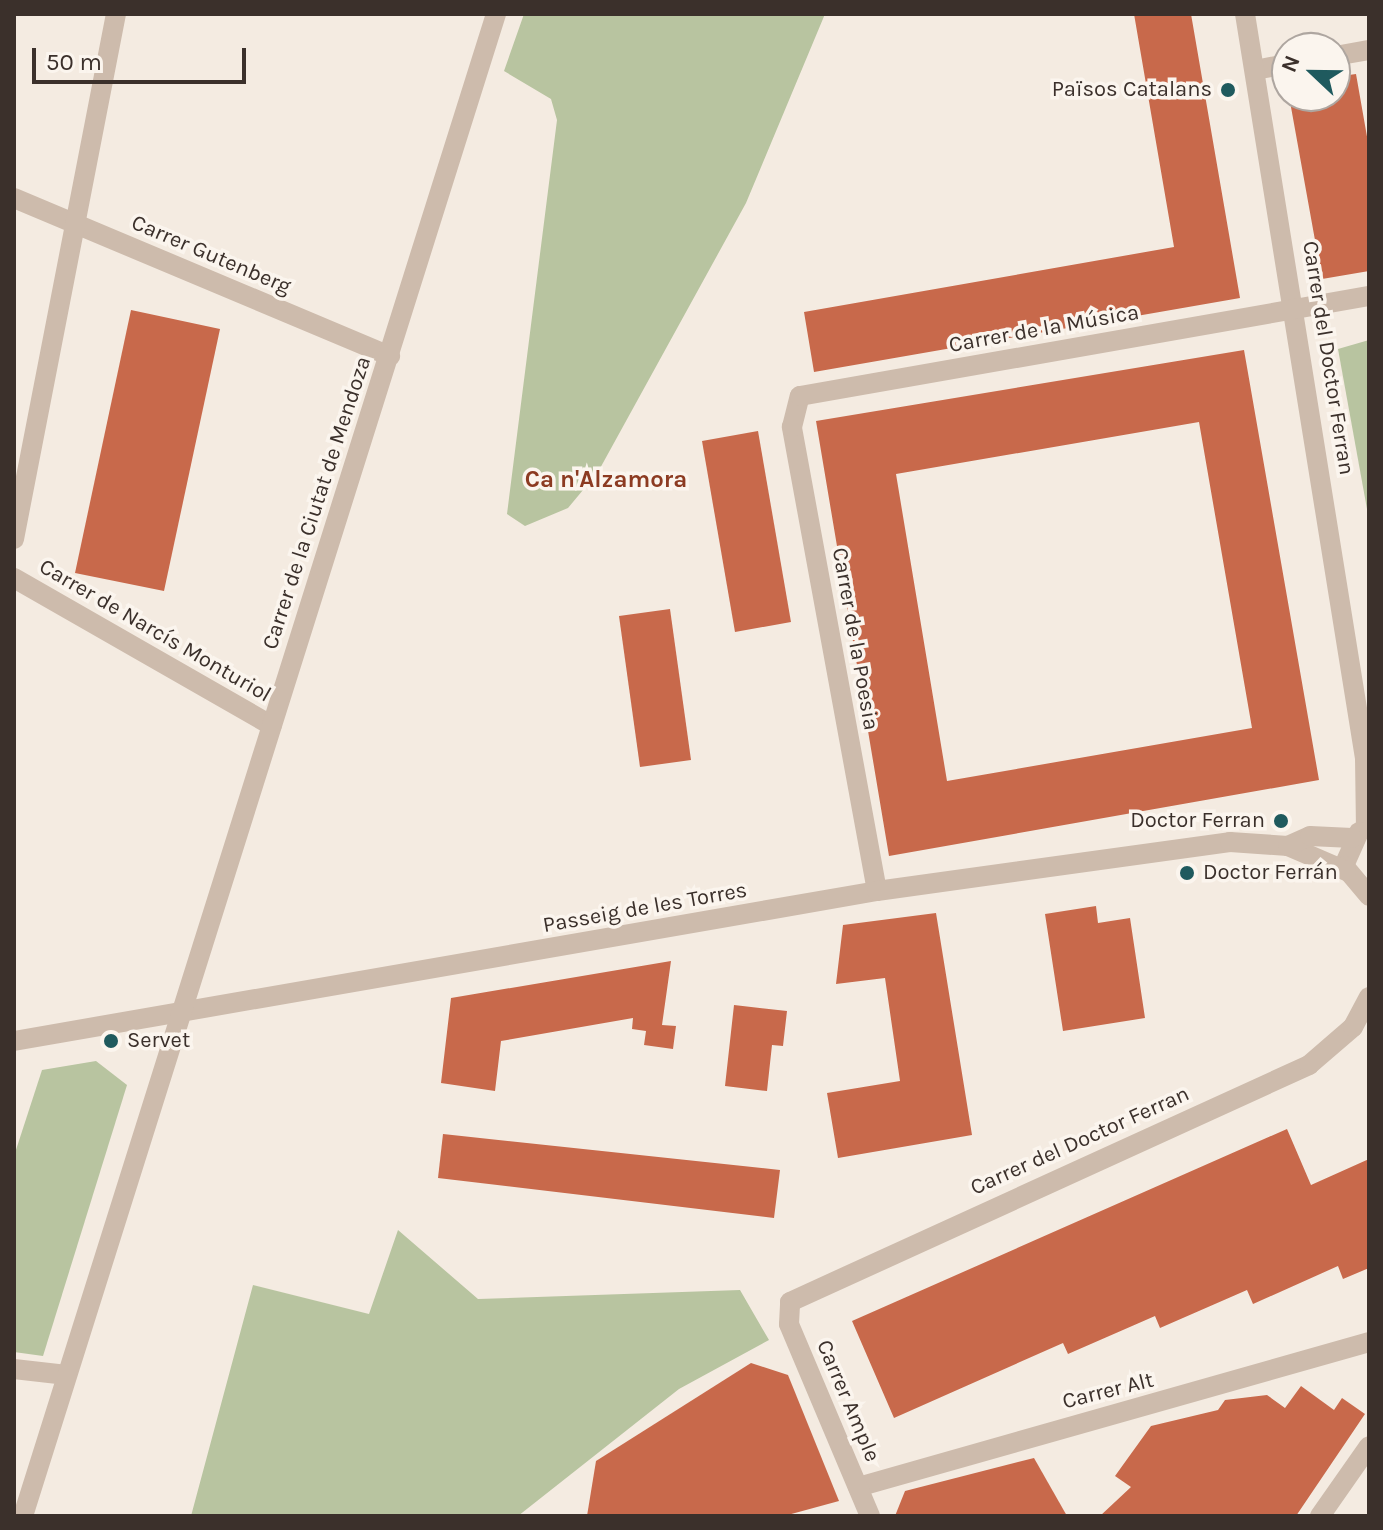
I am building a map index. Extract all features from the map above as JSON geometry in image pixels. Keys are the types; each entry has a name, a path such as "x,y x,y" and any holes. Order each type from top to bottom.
{"street":[{"path":"14,539 78,225 116,14"},
{"name":"Carrer de la Ciutat de Mendoza","path":"23,1516 496,14"},
{"name":"Carrer del Doctor Ferran","path":"1245,14 1297,309 1367,760 1362,831 1346,871"},
{"path":"1255,70 1271,67"},
{"name":"Carrer Gutenberg","path":"14,198 390,356"},
{"name":"Carrer de la Música","path":"800,396 1369,296"},
{"name":"Carrer de la Poesia","path":"800,396 792,427 877,891"},
{"name":"Carrer de Narcís Monturiol","path":"14,578 272,726"},
{"name":"Passeig de les Torres","path":"1288,846 1310,836 1362,831"},
{"name":"Passeig de les Torres","path":"14,1041 184,1007 877,891 1230,842 1288,846 1346,871"},
{"path":"1346,871 1369,896"},
{"name":"Carrer del Doctor Ferran","path":"790,1302 1309,1065 1353,1027 1369,997"},
{"name":"Carrer Ample","path":"790,1302 789,1324 870,1516"},
{"name":"Carrer Alt","path":"858,1487 1369,1342"},
{"path":"14,1369 67,1375"},
{"path":"1320,1516 1369,1446"}],"green space":[{"path":"524,14 825,14 746,203 598,472 568,508 525,526 507,514 557,120 551,99 504,71"},
{"path":"1369,340 1369,520 1338,349"},
{"path":"96,1061 127,1085 43,1356 14,1352 14,1156 42,1070"},
{"path":"398,1230 478,1299 740,1290 769,1340 679,1389 518,1516 191,1516 253,1285 369,1314"}],"building":[{"path":"1134,14 1191,14 1240,298 814,372 804,312 1174,247"},
{"path":"1356,74 1369,148 1369,271 1322,279 1292,112 1351,112 1351,75"},
{"path":"131,310 220,329 164,591 75,573"},
{"path":"1244,350 1319,780 889,856 816,421","holes":["1199,422 1252,728 947,781 896,474"]},
{"path":"758,431 791,622 735,632 702,441"},
{"path":"670,609 691,760 640,767 619,616"},
{"path":"1096,906 1098,923 1130,918 1145,1018 1063,1031 1045,914"},
{"path":"936,913 972,1135 838,1158 827,1093 900,1081 885,978 836,984 843,925"},
{"path":"671,961 662,1025 676,1026 673,1049 644,1045 646,1031 632,1029 633,1018 501,1041 495,1091 441,1083 451,998"},
{"path":"734,1005 787,1011 783,1046 772,1045 767,1091 725,1086"},
{"path":"1287,1129 1311,1185 1369,1159 1369,1268 1343,1279 1338,1266 1253,1304 1247,1290 1160,1328 1155,1316 1068,1354 1063,1343 894,1418 852,1321"},
{"path":"443,1134 780,1170 774,1218 438,1178"},
{"path":"751,1363 788,1375 839,1501 784,1516 587,1516 596,1461"},
{"path":"1301,1386 1334,1410 1342,1398 1365,1414 1296,1516 1100,1516 1131,1487 1115,1476 1151,1426 1218,1410 1225,1400 1267,1395 1285,1408"},
{"path":"1034,1458 1067,1516 895,1516 905,1491"}],"place":[{"name":"Països Catalans","path":"1228,90"},
{"name":"Doctor Ferran","path":"1281,821"},
{"name":"Doctor Ferrán","path":"1187,873"},
{"name":"Servet","path":"111,1041"}],"district":[{"name":"Ca n'Alzamora","path":"606,480"}]}
